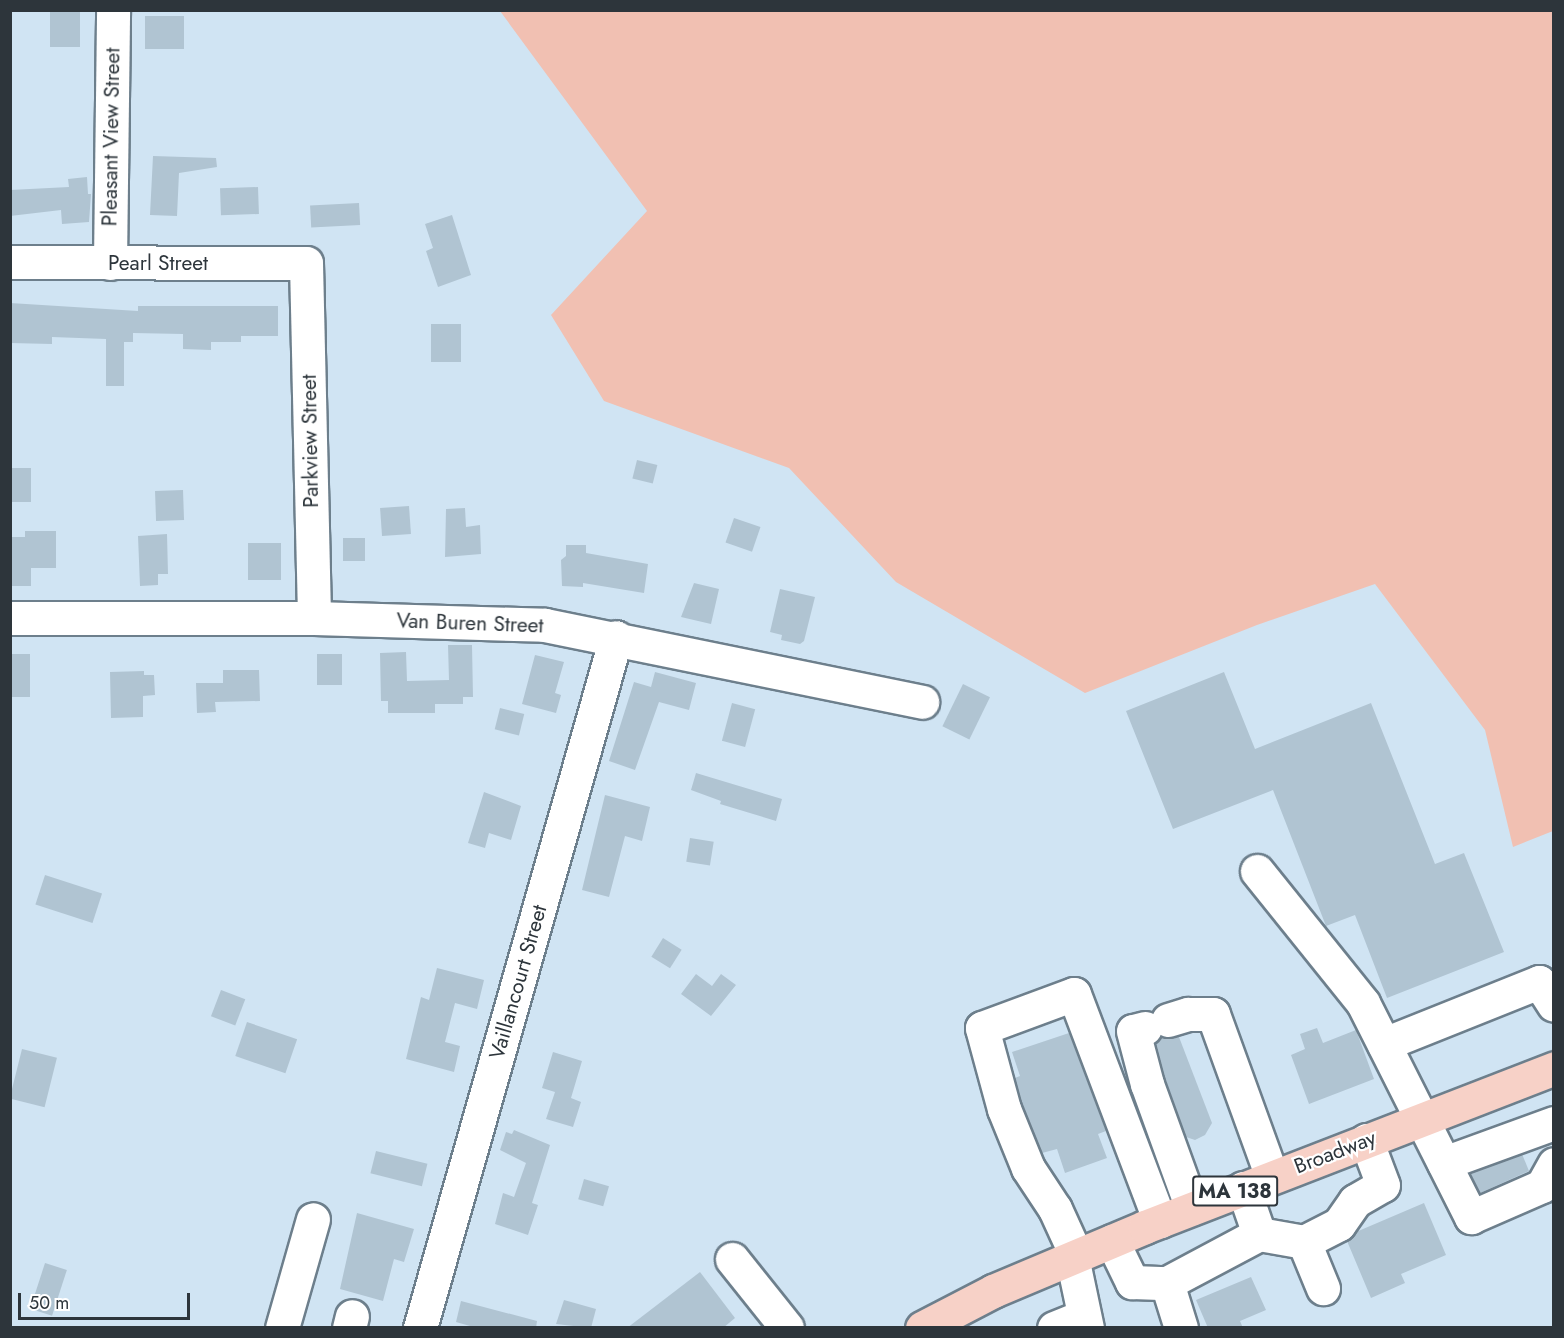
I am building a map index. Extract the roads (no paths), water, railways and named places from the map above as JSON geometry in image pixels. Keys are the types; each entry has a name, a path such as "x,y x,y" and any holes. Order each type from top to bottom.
{"main road":[{"name":"Broadway","path":"922,1328 1074,1256 1554,1068"}],"street":[{"name":"Pleasant View Street","path":"110,263 113,10"},
{"name":"Pearl Street","path":"10,262 306,263"},
{"name":"Parkview Street","path":"306,263 314,618"},
{"name":"Van Buren Street","path":"10,618 314,618 516,622 616,637 922,702"},
{"name":"Vaillancourt Street","path":"420,1328 616,637"},
{"path":"1257,871 1363,1003 1423,1118 1471,1218 1542,1186 1554,1164"},
{"path":"1384,1044 1539,982 1554,1005"},
{"path":"1054,1328 1086,1322 1074,1256 1055,1209 1028,1168 1004,1109 982,1028 1074,994 1160,1221"},
{"path":"1192,1208 1147,1084 1133,1031 1188,1014 1213,1014 1257,1183 1259,1234"},
{"path":"1444,1163 1554,1123"},
{"path":"1112,1241 1132,1282 1167,1283 1259,1234 1304,1242 1339,1224 1355,1201 1383,1185 1366,1140"},
{"path":"282,1328 314,1219"},
{"path":"1304,1242 1323,1288"},
{"path":"732,1259 787,1328"},
{"path":"1167,1283 1181,1328"}]}
